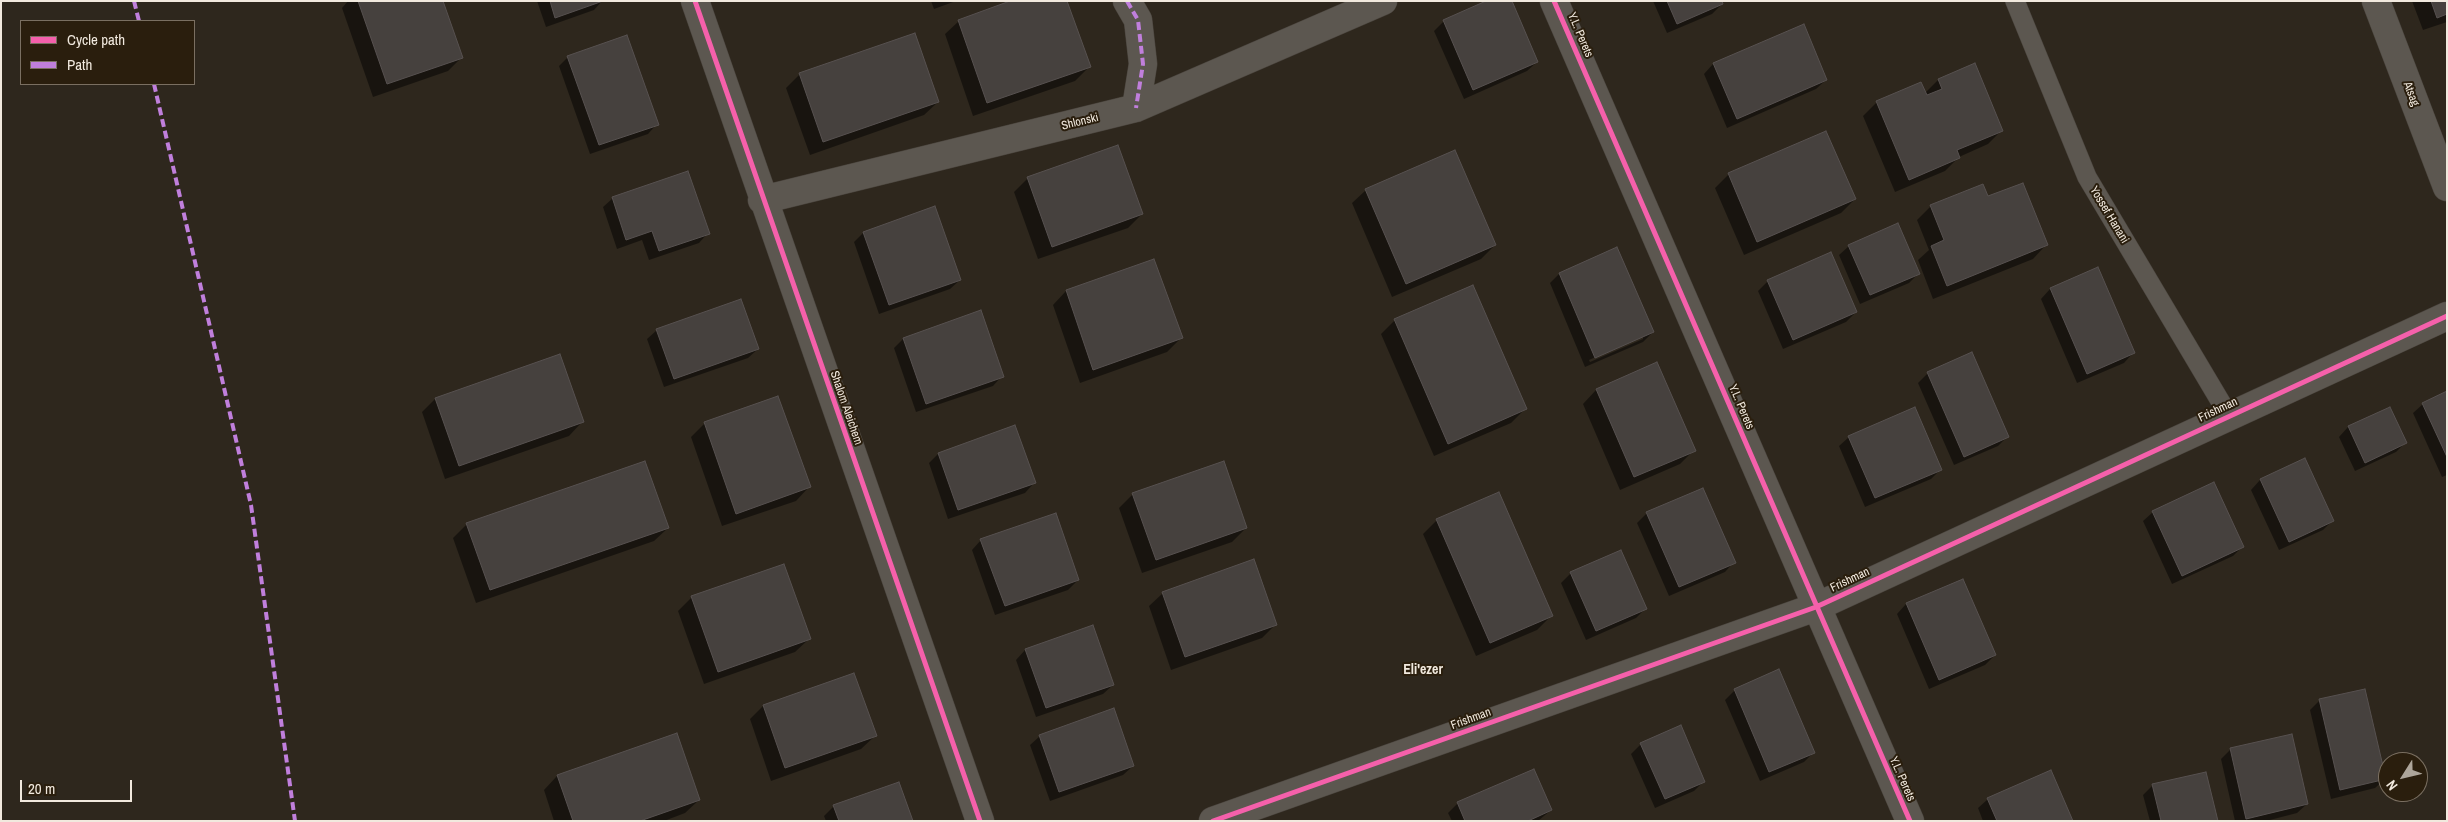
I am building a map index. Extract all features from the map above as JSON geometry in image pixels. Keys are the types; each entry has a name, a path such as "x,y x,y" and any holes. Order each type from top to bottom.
{"street":[{"name":"Shalom Aleichem","path":"694,1 980,821"},
{"path":"1127,1 1138,20 1143,64 1136,108"},
{"name":"Shlonski","path":"762,200 1136,108 1383,1"},
{"name":"Y.L. Perets","path":"1554,1 1910,821"},
{"name":"Atsag","path":"2376,1 2447,187"},
{"name":"Frishman","path":"1213,821 1816,607 2447,316"}],"lane":[{"name":"Yossef Hanani","path":"2015,1 2087,176 2229,416"}],"building":[{"path":"358,1 443,1 463,58 387,84"},
{"path":"550,1 603,1 555,18"},
{"path":"1010,1 1067,1 1091,67 987,103 958,20"},
{"path":"1486,1 1512,1 1538,62 1473,90 1443,20"},
{"path":"1667,1 1722,1 1723,4 1677,24"},
{"path":"2431,1 2447,1 2447,14 2437,18"},
{"path":"1804,24 1827,80 1737,119 1713,63"},
{"path":"915,33 939,102 823,142 799,73"},
{"path":"627,35 659,125 599,145 567,56"},
{"path":"1975,63 2003,131 1957,150 1960,158 1909,180 1876,101 1921,82 1927,95 1942,89 1938,79"},
{"path":"1826,131 1856,199 1757,242 1728,173"},
{"path":"1118,145 1143,214 1052,247 1027,177"},
{"path":"1455,150 1496,245 1406,284 1365,189"},
{"path":"688,171 710,234 659,251 652,231 626,240 612,197"},
{"path":"2023,183 2048,245 1947,286 1931,246 1944,240 1930,205 1983,184 1988,196"},
{"path":"935,206 961,280 889,305 863,232"},
{"path":"1898,223 1920,274 1870,295 1848,245"},
{"path":"1617,247 1654,332 1595,358 1559,273"},
{"path":"1831,252 1857,312 1793,340 1767,280"},
{"path":"1154,259 1183,338 1093,370 1066,290"},
{"path":"2098,267 2135,353 2087,374 2050,288"},
{"path":"1473,285 1527,409 1448,444 1394,319"},
{"path":"741,299 759,349 674,379 656,329"},
{"path":"981,310 1004,377 926,404 903,338"},
{"path":"1972,352 2009,437 1964,457 1927,372"},
{"path":"560,354 584,422 459,466 435,398"},
{"path":"1657,362 1696,451 1634,477 1596,389"},
{"path":"2447,391 2447,457 2422,403"},
{"path":"778,396 811,487 736,514 704,422"},
{"path":"1915,407 1942,470 1875,498 1848,436"},
{"path":"2390,407 2407,443 2365,463 2348,426"},
{"path":"1015,425 1036,483 958,510 938,453"},
{"path":"2305,458 2334,521 2289,542 2260,479"},
{"path":"645,461 669,528 490,590 466,523"},
{"path":"1224,461 1247,528 1156,560 1132,493"},
{"path":"2214,482 2244,547 2182,576 2152,511"},
{"path":"1703,488 1736,563 1679,587 1646,512"},
{"path":"1499,492 1553,616 1490,643 1436,519"},
{"path":"1056,513 1079,580 1005,606 980,539"},
{"path":"1621,550 1647,609 1596,631 1570,572"},
{"path":"1254,559 1277,625 1185,657 1162,592"},
{"path":"784,564 811,639 718,672 691,596"},
{"path":"1963,579 1996,655 1939,680 1906,603"},
{"path":"1093,625 1114,685 1046,708 1025,649"},
{"path":"1779,669 1815,753 1769,772 1734,689"},
{"path":"854,673 877,736 785,768 763,705"},
{"path":"2365,689 2380,752 2378,752 2378,781 2340,790 2319,699"},
{"path":"1114,708 1134,766 1059,792 1039,735"},
{"path":"1681,725 1705,782 1665,799 1640,743"},
{"path":"677,733 700,800 640,821 573,821 557,775"},
{"path":"2292,734 2308,804 2246,819 2230,748"},
{"path":"1534,769 1552,810 1528,821 1465,821 1457,802"},
{"path":"2051,770 2073,821 1997,821 1987,798"},
{"path":"2206,772 2218,821 2161,821 2152,784"},
{"path":"899,782 913,821 839,821 833,805"}],"marked path":[{"path":"134,1 139,20"},
{"path":"1127,1 1138,20 1143,64 1136,108"},
{"path":"154,85 251,505 295,821"}],"cycle path":[{"path":"695,1 980,821"},
{"path":"1554,1 1910,821"},
{"path":"1213,821 1816,607 2447,316"}],"district":[{"name":"Eli'ezer","path":"1423,670"}]}
